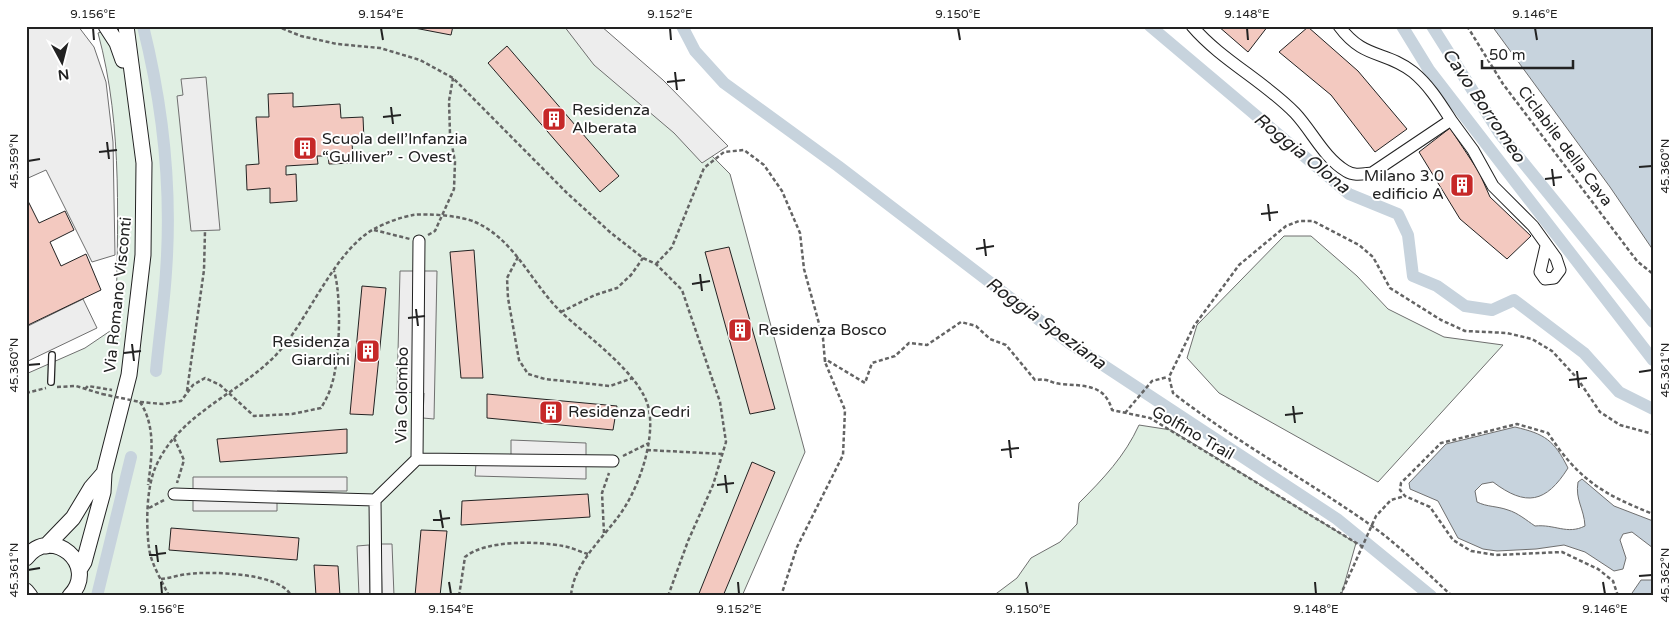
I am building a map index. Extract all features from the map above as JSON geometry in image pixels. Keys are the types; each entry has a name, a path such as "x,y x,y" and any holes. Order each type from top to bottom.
{"street":[{"name":"Via Romano Visconti","path":"106,26 117,43 133,90"},
{"name":"Via Romano Visconti","path":"72,595 78,583 79,570 84,562 103,492 104,473 125,393 135,334 143,246 144,163 126,26"},
{"path":"1192,26 1243,72 1294,112 1314,134 1331,159 1346,171 1359,175 1372,173 1451,120"},
{"path":"1339,26 1349,40 1358,48 1393,61 1413,71 1432,91 1473,150 1493,186 1532,226 1546,246"},
{"name":"Via Colombo","path":"417,459 419,241"},
{"name":"Via Colombo","path":"375,500 417,459 613,461"},
{"name":"Via Romano Visconti","path":"27,556 46,546 73,518 91,488 104,473"},
{"path":"174,494 375,500 376,596"},
{"path":"46,546 60,547 70,553 79,570"},
{"path":"26,591 30,596"}],"lane":[{"path":"51,382 52,355"}],"path":[{"path":"276,26 300,36 337,44 380,48 420,60 453,78 567,193 643,258 656,264 682,290 720,402 726,442 713,485 688,541 668,596"},
{"name":"Ciclabile della Cava","path":"1467,26 1503,84 1638,261 1653,274"},
{"path":"440,216 454,189 455,162 450,134 449,101 453,78"},
{"path":"656,264 672,247 704,168 724,152 744,150 764,165 782,191 800,233 804,269 823,338 826,362 845,410 843,455 797,548 781,596"},
{"path":"1452,596 1395,544 1371,526 1173,394 1168,377 1194,326 1239,265 1286,226 1299,221 1313,221 1359,245 1373,257 1390,288 1441,320 1465,331 1507,333 1532,339 1552,351 1577,378 1600,412 1620,425 1653,434"},
{"path":"187,393 204,270 204,231"},
{"path":"518,257 506,278 519,360 528,374 545,379 610,386 633,378"},
{"path":"561,312 595,295 617,288 631,275 643,258"},
{"path":"26,393 50,387 76,386 140,402 162,404 181,400 193,385 205,378 220,385 254,416 292,414 322,408 332,386 336,362 339,305 338,283 334,271"},
{"name":"Golfino Trail","path":"826,362 825,359 865,383 872,362 895,356 909,343 927,345 961,322 976,326 990,338 1006,345 1035,380 1047,378 1059,384 1078,384 1099,391 1108,398 1112,410 1150,418 1363,547"},
{"path":"1126,413 1152,381 1168,377"},
{"path":"85,389 88,386 125,393"},
{"path":"140,402 148,414 152,451 147,492"},
{"path":"1618,596 1613,582 1598,569 1562,552 1496,555 1471,551 1453,540 1430,507 1405,496 1400,490 1402,484 1441,443 1517,424 1548,433 1566,460 1589,481 1612,498 1653,514"},
{"path":"149,508 174,494 184,460 174,438"},
{"path":"604,535 602,493 613,461 649,443"},
{"path":"647,450 723,454"},
{"path":"1340,596 1352,566 1382,507 1391,500 1405,496"},
{"path":"459,596 465,557 481,547 518,544 563,546 588,554"},
{"path":"161,580 188,574 246,576 278,583 291,596"}],"green space":[{"path":"116,26 583,26 730,174 805,452 742,596 26,596 26,374 85,348 116,327 118,216 115,142 112,105 98,33"},
{"path":"1284,236 1311,236 1357,276 1388,309 1444,337 1503,345 1378,482 1219,393 1187,358 1197,325"},
{"path":"1139,425 1171,430 1356,543 1341,596 993,596 1017,578 1031,558 1060,542 1077,524 1079,503 1120,457"}],"shaded area":[{"path":"26,26 78,26 94,47 106,82 113,142 115,255 92,262 46,170 26,179"},
{"path":"564,26 601,26 663,80 728,146 702,163 674,133 594,65"},
{"path":"1492,26 1653,26 1653,250 1610,187"},
{"path":"206,77 220,230 191,231 177,96 183,95 181,79"},
{"path":"400,271 437,271 434,419 423,418 424,393 397,392"},
{"path":"83,299 97,328 26,362 26,327"},
{"path":"1515,427 1534,432 1548,440 1563,458 1568,468 1552,488 1535,498 1525,498 1516,495 1493,482 1482,484 1475,491 1477,502 1512,511 1535,526 1579,529 1585,526 1577,488 1578,482 1582,479 1614,506 1653,521 1653,548 1632,532 1623,534 1620,540 1626,558 1623,569 1614,571 1585,552 1564,545 1497,551 1483,549 1458,538 1438,501 1410,489 1409,483 1446,444"},
{"path":"511,440 586,443 586,479 475,476 476,464 511,465"},
{"path":"193,477 347,477 347,491 277,491 277,511 193,511"},
{"path":"381,544 392,544 394,596 382,596"},
{"path":"369,545 370,596 359,596 357,546"},
{"path":"1641,580 1653,580 1653,596 1630,596"}],"building":[{"path":"404,26 453,26 451,35"},
{"path":"1218,26 1268,26 1248,52"},
{"path":"1308,27 1358,71 1407,129 1375,152 1331,95 1279,52"},
{"name":"Residenza Alberata","path":"507,46 619,176 600,192 488,63"},
{"name":"Scuola dell’Infanzia “Gulliver” - Ovest","path":"293,93 293,107 340,104 341,118 363,117 364,140 352,141 353,163 329,164 328,156 317,156 318,164 286,166 286,175 296,174 297,201 270,203 270,188 247,190 246,165 259,164 256,117 269,117 268,94"},
{"name":"Milano 3.0 edificio A","path":"1450,128 1479,172 1490,197 1531,236 1507,259 1460,219 1419,152"},
{"path":"26,197 39,223 65,211 74,230 50,242 61,266 86,254 101,290 26,326"},
{"name":"Residenza Bosco","path":"729,247 775,409 750,414 705,252"},
{"path":"474,250 483,378 461,378 450,252"},
{"name":"Residenza Giardini","path":"362,286 386,288 373,415 350,414"},
{"name":"Residenza Cedri","path":"487,394 617,406 613,430 487,418"},
{"path":"347,429 347,453 220,462 217,439"},
{"path":"752,462 775,472 723,596 698,596"},
{"path":"588,494 590,517 461,525 462,501"},
{"path":"171,528 299,538 297,560 169,550"},
{"path":"421,530 447,531 440,596 415,596"},
{"path":"314,565 338,566 340,596 316,596"}],"waterway":[{"path":"143,26 161,117 167,179 168,241 156,371"},
{"name":"Roggia Speziana","path":"682,26 695,51 724,83 838,166 1068,342 1337,519 1431,596"},
{"name":"Roggia Olona","path":"1150,26 1349,194 1398,214 1408,235 1413,276 1437,286 1465,306 1492,310 1514,300 1584,353 1619,392 1653,409"},
{"path":"1402,26 1429,70 1653,360"},
{"name":"Cavo Borromeo","path":"1432,26 1500,134 1653,322"},
{"path":"97,596 131,457"}],"place":[{"name":"Residenza Alberata","path":"554,119"},
{"name":"Scuola dell’Infanzia “Gulliver” - Ovest","path":"305,148"},
{"name":"Milano 3.0 edificio A","path":"1462,185"},
{"name":"Residenza Bosco","path":"740,330"},
{"name":"Residenza Giardini","path":"368,351"},
{"name":"Residenza Cedri","path":"551,412"}]}
